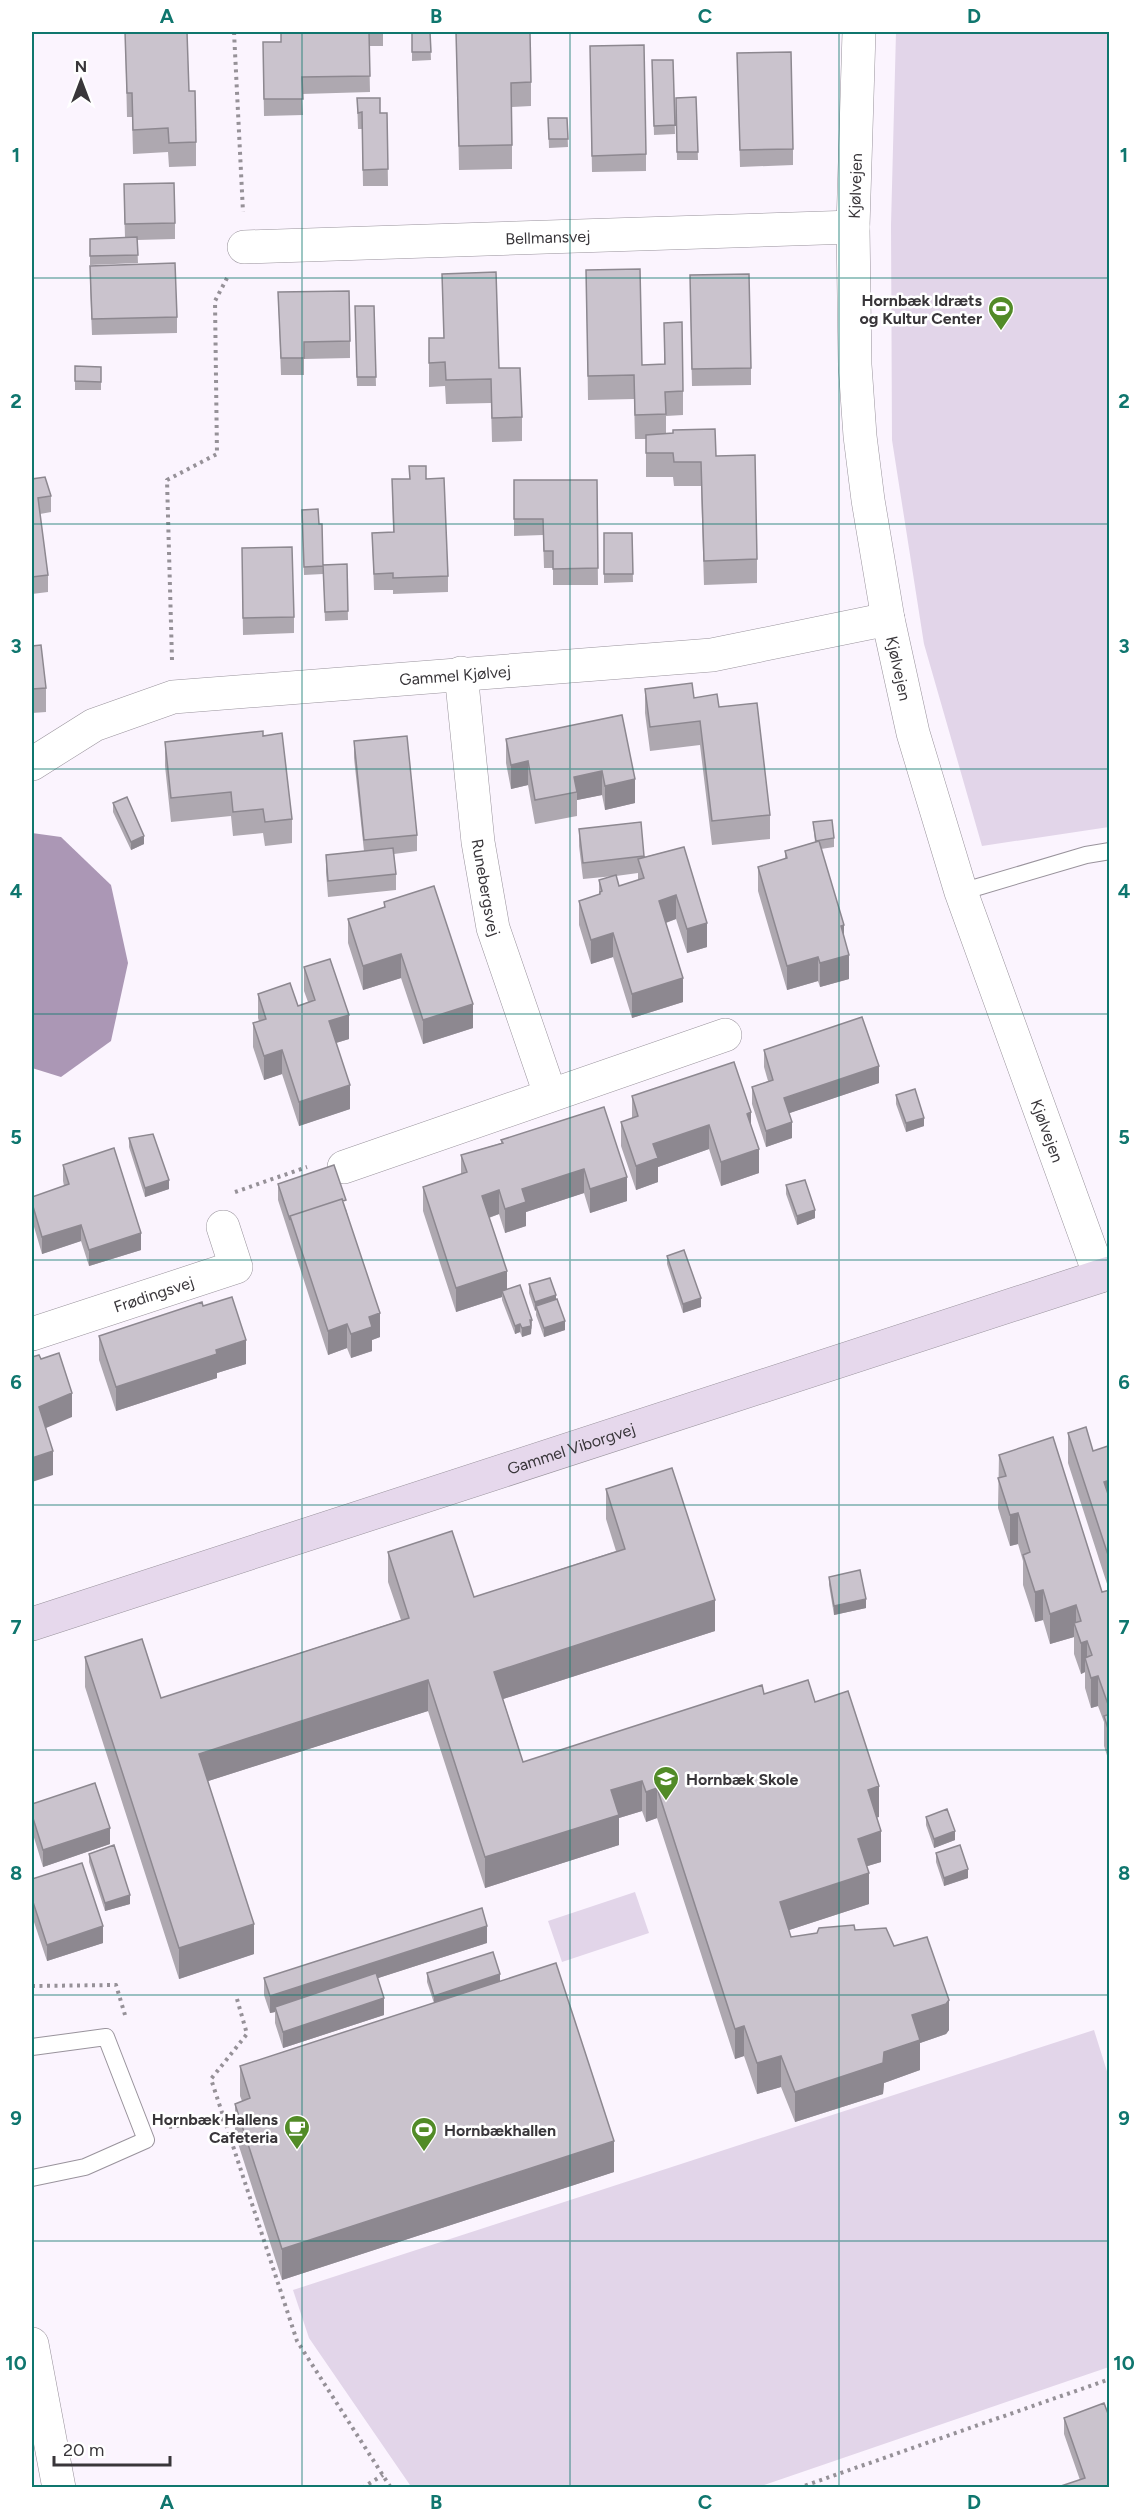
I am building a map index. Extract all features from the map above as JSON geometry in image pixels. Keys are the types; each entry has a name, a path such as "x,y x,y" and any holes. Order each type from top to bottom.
{"main road":[{"name":"Gammel Viborgvej","path":"32,1624 1105,1274"}],"street":[{"name":"Kjølvejen","path":"860,32 853,227 855,365 860,436 888,619 913,733 961,892 1105,1274"},
{"name":"Bellmansvej","path":"244,247 853,227"},
{"name":"Gammel Kjølvej","path":"32,764 94,725 173,697 712,655 888,619"},
{"name":"Runebergsvej","path":"461,673 478,842 493,928 550,1094"},
{"path":"344,1167 725,1035"},
{"name":"Frødingsvej","path":"32,1334 236,1267 223,1227"},
{"path":"32,2344 59,2487"}],"lane":[{"path":"961,892 1086,855 1110,851"},
{"path":"32,2047 106,2037 146,2140 85,2167 32,2178"}],"path":[{"path":"173,697 167,480 217,454 215,301 244,247 234,32"},
{"path":"223,1227 215,1198 340,1156 344,1167"},
{"path":"237,1999 247,2034 211,2079 297,2341 391,2487"},
{"path":"798,2487 1110,2379"},
{"path":"362,2487 382,2475"}],"shaded area":[{"name":"Hornbæk Idræts og Kultur Center","path":"896,32 1109,32 1109,827 982,846 924,644 892,440 891,225"},
{"path":"32,833 61,837 111,885 128,963 111,1041 61,1077 32,1068"},
{"path":"635,1892 649,1933 562,1962 548,1921"},
{"path":"1094,2030 1110,2081 1109,2367 758,2487 412,2488 309,2338 293,2290"}],"building":[{"path":"125,32 187,32 189,91 195,91 196,142 169,143 168,128 133,130 132,93 127,93"},
{"path":"281,32 369,32 370,76 302,77 303,99 264,99 263,42 281,42"},
{"path":"412,32 430,32 431,52 412,52"},
{"path":"456,32 530,32 531,82 511,83 512,145 459,146"},
{"path":"644,45 646,154 592,156 590,46"},
{"path":"791,52 793,149 740,150 737,53"},
{"path":"652,60 673,60 675,125 654,126"},
{"path":"696,97 698,152 677,152 676,98"},
{"path":"357,98 380,98 380,113 387,113 388,169 363,170 362,112 358,113"},
{"path":"548,118 567,118 568,139 549,139"},
{"path":"174,183 175,223 125,224 124,184"},
{"path":"137,237 138,255 90,256 90,239"},
{"path":"175,263 177,317 92,319 90,266"},
{"path":"640,269 642,365 665,364 664,323 682,322 683,391 665,392 666,414 635,415 634,375 588,376 586,270"},
{"path":"496,272 499,368 520,368 522,417 492,418 491,379 446,380 445,362 429,363 429,338 444,338 442,274"},
{"path":"749,274 751,368 692,369 690,275"},
{"path":"349,291 350,341 304,342 304,358 281,358 278,292"},
{"path":"355,306 374,306 376,377 357,377"},
{"path":"75,366 101,367 101,382 75,381"},
{"path":"715,429 716,456 755,455 757,559 704,561 701,462 674,462 673,453 646,453 646,435 673,433 673,430"},
{"path":"409,466 426,466 426,479 444,478 448,576 393,578 393,573 374,574 372,533 394,532 392,479 410,479"},
{"path":"45,477 51,496 38,498 48,575 32,577 32,479"},
{"path":"514,480 597,480 598,568 553,569 553,551 544,551 543,519 514,519"},
{"path":"318,509 319,524 322,524 323,566 304,567 302,510"},
{"path":"604,533 632,533 633,574 604,574"},
{"path":"292,547 294,617 243,618 242,548"},
{"path":"347,564 348,611 325,612 323,565"},
{"path":"41,645 46,688 32,689 32,646"},
{"path":"692,683 694,698 717,694 719,707 757,703 770,815 712,821 700,721 650,727 645,689"},
{"path":"622,715 635,779 605,786 602,771 574,777 577,792 535,800 528,761 511,765 506,739"},
{"path":"263,731 263,736 282,733 292,819 265,822 263,809 233,812 231,792 171,798 165,742"},
{"path":"407,736 417,835 364,840 354,741"},
{"path":"127,797 144,836 131,842 113,803"},
{"path":"832,820 834,838 816,841 813,822"},
{"path":"641,822 644,856 583,863 579,829"},
{"path":"819,841 844,925 841,926 849,955 820,963 818,957 787,966 758,867 787,858 785,851"},
{"path":"684,847 707,923 687,929 676,895 659,901 683,978 632,994 613,933 591,940 579,901 600,894 602,891 599,880 616,875 619,886 644,878 638,859"},
{"path":"393,848 396,874 328,881 326,855"},
{"path":"434,886 473,1004 423,1020 401,954 363,966 348,919 385,907 384,902"},
{"path":"330,959 349,1015 329,1021 350,1085 299,1102 282,1050 264,1056 253,1023 266,1019 258,994 290,983 298,1006 315,1000 304,967"},
{"path":"862,1017 879,1066 784,1098 792,1122 766,1131 752,1087 773,1080 764,1050"},
{"path":"734,1062 751,1112 747,1114 759,1149 721,1162 709,1125 653,1144 658,1158 636,1166 621,1122 638,1116 632,1096"},
{"path":"915,1089 924,1118 906,1123 896,1095"},
{"path":"604,1107 627,1177 590,1189 584,1169 522,1189 526,1202 505,1209 499,1190 482,1196 507,1271 456,1288 423,1187 467,1172 461,1155 503,1143 501,1140"},
{"path":"153,1134 169,1180 145,1188 129,1138"},
{"path":"114,1148 141,1233 89,1250 81,1225 42,1237 32,1197 69,1184 63,1165"},
{"path":"334,1165 346,1200 342,1199 290,1216 290,1220 278,1184"},
{"path":"805,1180 815,1210 797,1216 786,1185"},
{"path":"342,1199 380,1313 369,1317 372,1327 351,1334 347,1324 328,1331 290,1216"},
{"path":"684,1250 701,1298 683,1304 667,1256"},
{"path":"550,1278 556,1295 535,1302 529,1284"},
{"path":"520,1285 532,1320 530,1320 531,1326 522,1328 520,1324 515,1326 502,1291"},
{"path":"232,1297 246,1340 216,1350 217,1354 116,1387 99,1336 202,1302 203,1306"},
{"path":"557,1299 565,1321 544,1328 536,1306"},
{"path":"59,1353 72,1393 39,1407 53,1451 32,1458 32,1357 39,1355 41,1359"},
{"path":"1086,1427 1093,1451 1108,1446 1110,1451 1110,1480 1104,1482 1110,1500 1110,1561 1068,1433"},
{"path":"1053,1437 1102,1592 1110,1590 1110,1710 1098,1676 1091,1678 1085,1658 1092,1655 1087,1641 1081,1643 1074,1623 1081,1621 1076,1605 1050,1614 1043,1590 1035,1592 1023,1555 1030,1552 1018,1513 1010,1515 998,1478 1006,1476 999,1455"},
{"name":"Hornbæk Skole","path":"672,1468 715,1600 494,1672 523,1762 762,1685 764,1694 808,1680 815,1702 848,1691 879,1786 868,1790 881,1831 858,1839 869,1873 780,1902 791,1937 817,1933 819,1928 854,1925 855,1930 886,1928 894,1946 927,1937 949,2000 946,2004 912,2015 920,2040 884,2052 883,2063 795,2092 781,2056 757,2063 744,2026 735,2029 657,1788 646,1792 642,1781 611,1790 619,1815 485,1857 428,1680 199,1754 254,1924 179,1948 85,1657 142,1639 161,1698 409,1618 388,1552 452,1531 474,1597 625,1549 606,1489"},
{"path":"860,1570 866,1599 834,1606 829,1577"},
{"path":"1110,1714 1110,1735 1104,1716"},
{"path":"95,1783 110,1828 43,1850 32,1815 32,1804"},
{"path":"947,1809 955,1831 934,1839 926,1817"},
{"path":"114,1845 130,1895 105,1903 89,1854"},
{"path":"960,1845 968,1869 944,1878 936,1853"},
{"path":"82,1863 103,1926 47,1945 32,1899 32,1879"},
{"path":"482,1908 487,1926 270,1996 264,1978"},
{"path":"493,1952 500,1974 434,1996 427,1973"},
{"name":"Hornbækhallen","path":"556,1963 614,2141 282,2249 235,2104 250,2098 240,2066"},
{"path":"376,1973 384,1998 283,2032 275,2007"},
{"path":"1104,2403 1110,2419 1110,2487 1058,2487 1085,2478 1064,2418"}],"place":[{"name":"Hornbæk Idræts og Kultur Center","path":"1001,332"},
{"name":"Hornbæk Skole","path":"666,1802"},
{"name":"Hornbæk Hallens Cafeteria","path":"297,2151"},
{"name":"Hornbækhallen","path":"424,2153"}]}
